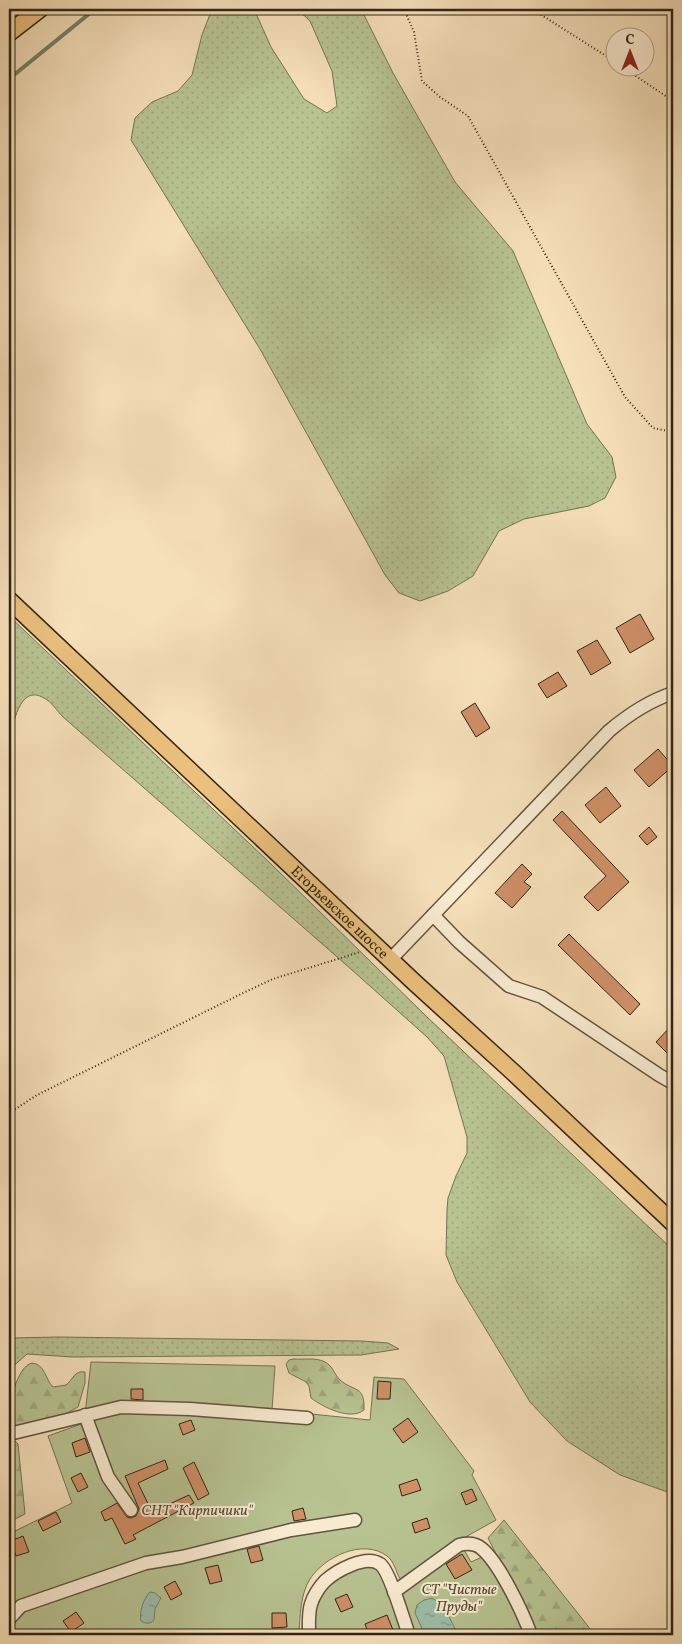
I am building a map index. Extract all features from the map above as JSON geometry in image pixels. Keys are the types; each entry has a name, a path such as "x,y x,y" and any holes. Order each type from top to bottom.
{"main road":[{"path":"9,33 40,9"},
{"name":"Егорьевское шоссе","path":"9,600 376,947 514,1073 673,1224"}],"street":[{"path":"390,960 609,730 628,714 659,697 673,693"},
{"path":"433,915 459,942 509,986 542,997 673,1083"},
{"path":"9,1434 121,1407 190,1409 307,1418"},
{"path":"85,1415 108,1477 131,1510"},
{"path":"9,1619 21,1606 146,1563 182,1557 292,1530 356,1520"},
{"path":"394,1592 459,1545 466,1543 476,1545 488,1554 506,1582 522,1612 531,1635"},
{"path":"309,1635 311,1605 324,1582 336,1573 363,1560 374,1560 382,1565 409,1635"}],"path":[{"path":"404,9 414,32 422,81 440,97 468,116 625,397 653,428 673,432"},
{"path":"532,9 604,55"},
{"path":"639,78 673,101"},
{"path":"9,1113 37,1096 273,979 376,947"},
{"path":"9,1358 11,1358 13,1369 9,1388"}],"green space":[{"path":"212,9 254,9 271,47 304,99 327,113 337,106 332,71 310,21 297,9 361,9 393,73 455,182 513,251 587,424 612,457 616,477 605,498 589,506 524,519 499,531 473,576 448,591 420,601 399,593 385,575 260,349 131,140 135,118 152,102 178,91 192,75 202,35"},
{"path":"9,616 269,862 425,1015 673,1250 673,1494 620,1475 567,1441 530,1402 457,1282 446,1255 447,1209 448,1198 467,1153 467,1137 444,1056 427,1037 63,717 47,700 35,695 29,696 23,701 15,717 9,742"},
{"path":"9,1338 362,1341 388,1343 399,1349 361,1355 73,1357 27,1354 9,1370"},
{"path":"289,1360 321,1360 328,1364 340,1380 361,1393 364,1410 352,1414 344,1413 329,1409 311,1398 309,1386 306,1382 289,1373 286,1364"},
{"name":"СНТ \"Кирпичики\"","path":"91,1362 275,1366 272,1410 370,1420 374,1377 404,1379 474,1471 472,1475 496,1520 444,1549 400,1579 389,1558 377,1551 367,1549 356,1550 334,1557 316,1571 307,1585 301,1606 299,1635 9,1635 9,1534 72,1503 48,1436 84,1423"},
{"path":"32,1363 40,1366 53,1387 66,1385 78,1372 85,1372 85,1383 78,1407 60,1417 18,1427 9,1420 10,1406 22,1371"},
{"path":"9,1435 18,1444 25,1514 9,1522"},
{"path":"504,1520 595,1635 537,1635 488,1538"},
{"name":"СТ \"Чистые Пруды\"","path":"463,1548 471,1562 482,1557 509,1596 525,1635 314,1635 315,1607 326,1585 363,1565 377,1566 392,1602"}],"water":[{"path":"150,1592 155,1593 161,1598 155,1609 154,1620 147,1623 141,1621 141,1614 142,1606"},
{"path":"432,1598 444,1606 458,1635 425,1635 415,1613 417,1605 424,1600"}],"building":[{"path":"640,614 654,639 630,653 616,628"},
{"path":"597,640 611,663 591,675 577,651"},
{"path":"558,672 567,686 547,698 538,684"},
{"path":"475,703 490,728 476,737 461,712"},
{"path":"658,749 673,766 649,787 634,770"},
{"path":"606,787 621,806 600,823 585,805"},
{"path":"562,811 629,882 598,911 584,897 606,876 553,820"},
{"path":"649,827 657,837 647,845 639,836"},
{"path":"522,864 532,874 524,882 531,887 512,908 495,893"},
{"path":"569,934 640,1004 630,1015 558,945"},
{"path":"673,1024 673,1059 656,1042"},
{"path":"378,1381 391,1382 390,1399 377,1399"},
{"path":"131,1389 143,1389 143,1400 131,1399"},
{"path":"408,1418 418,1432 403,1443 393,1429"},
{"path":"191,1420 195,1430 183,1435 179,1424"},
{"path":"85,1438 90,1452 76,1457 72,1443"},
{"path":"165,1460 168,1469 138,1483 152,1512 189,1495 194,1503 133,1535 136,1539 125,1544 112,1518 105,1521 101,1512 117,1503 127,1517 136,1516 139,1509 125,1476"},
{"path":"194,1462 209,1494 198,1500 183,1468"},
{"path":"81,1473 88,1487 78,1492 71,1478"},
{"path":"417,1479 421,1490 402,1496 399,1485"},
{"path":"472,1489 477,1500 466,1505 461,1493"},
{"path":"303,1508 306,1519 294,1521 292,1511"},
{"path":"56,1512 61,1522 43,1531 38,1521"},
{"path":"427,1518 430,1528 415,1533 412,1523"},
{"path":"23,1536 29,1552 16,1556 11,1541"},
{"path":"259,1546 263,1560 251,1563 247,1549"},
{"path":"462,1554 472,1570 455,1579 446,1564"},
{"path":"218,1565 222,1581 210,1584 205,1568"},
{"path":"175,1581 182,1594 171,1600 164,1587"},
{"path":"347,1594 353,1607 341,1612 335,1599"},
{"path":"76,1612 84,1623 71,1632 63,1621"},
{"path":"272,1613 286,1613 287,1627 272,1628"},
{"path":"387,1615 395,1635 369,1635 365,1624"}],"waterway":[{"path":"9,79 95,9"}]}
